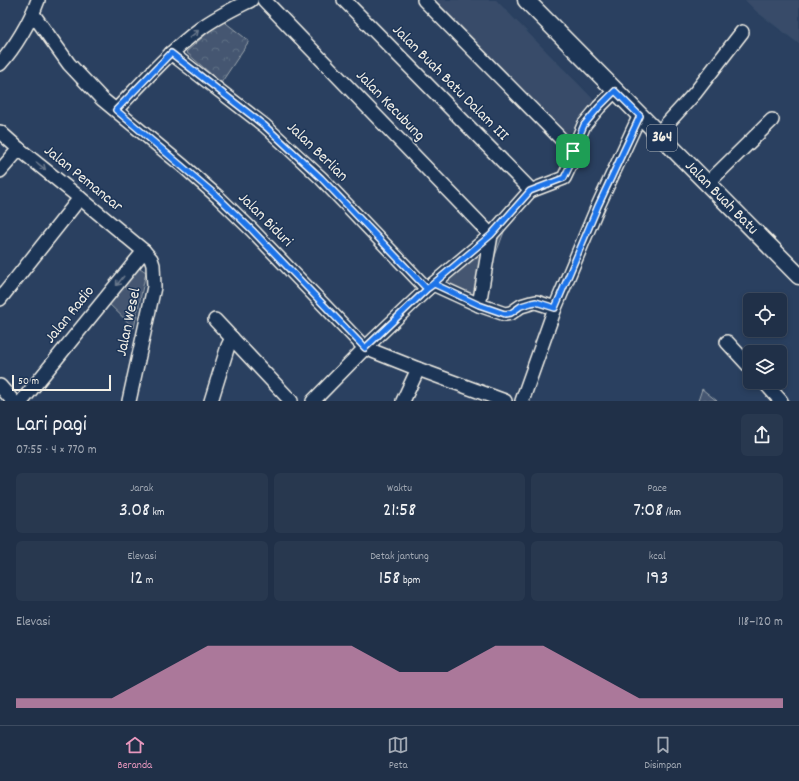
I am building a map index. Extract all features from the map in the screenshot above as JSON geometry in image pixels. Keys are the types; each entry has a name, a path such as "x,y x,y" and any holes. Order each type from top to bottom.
{"main road":[{"name":"Jalan Buah Batu","path":"526,0 799,276"},
{"name":"Jalan Buah Batu","path":"539,0 664,127 799,260"}],"street":[{"path":"0,64 9,54 33,14 38,0"},
{"path":"116,110 171,53 200,29 220,16 251,0"},
{"name":"Jalan Kecubung","path":"264,0 491,235"},
{"name":"Jalan Buah Batu Dalam III","path":"344,0 530,189 530,191"},
{"path":"424,0 573,151"},
{"name":"Jalan Biduri","path":"33,14 69,64 102,99 218,197 252,230 365,348 505,401"},
{"path":"664,127 695,93 742,32"},
{"name":"Jalan Berlian","path":"171,53 265,126 321,178 430,287 505,314 511,313 521,306 536,302 555,308"},
{"path":"313,401 365,348 430,287 491,235 530,191 564,178 573,159 573,151 584,125 615,91"},
{"path":"522,401 555,308 598,206 640,116"},
{"path":"715,176 772,120"},
{"name":"Jalan Pemancar","path":"0,132 144,251"},
{"path":"0,171 19,149"},
{"path":"0,299 80,198"},
{"path":"479,305 491,235"},
{"name":"Jalan Radio","path":"22,401 144,251"},
{"name":"Jalan Wesel","path":"129,401 154,287 153,265 151,259 144,251"},
{"path":"215,320 291,401"},
{"path":"211,401 228,346 232,338"},
{"path":"727,342 743,359"},
{"path":"403,401 418,369"},
{"path":"0,386 13,401"},
{"path":"770,389 781,401"}],"shaded area":[{"path":"428,0 496,0 600,106 565,137"},
{"path":"745,0 799,0 799,44 757,12"}],"green space":[{"path":"222,20 249,41 221,83 186,52"},
{"path":"507,224 478,301 432,289"},
{"path":"137,266 146,272 134,328 107,302"},
{"path":"702,389 717,401 698,401"}],"route":[{"path":"573,151 573,159 564,178 530,191 491,235 427,289 365,348 252,230 218,197 116,110 171,53 265,126 321,178 427,289 434,284 479,305 505,314 511,313 528,303 536,302 555,308 598,206 640,116 615,91 584,125 573,151"}]}
